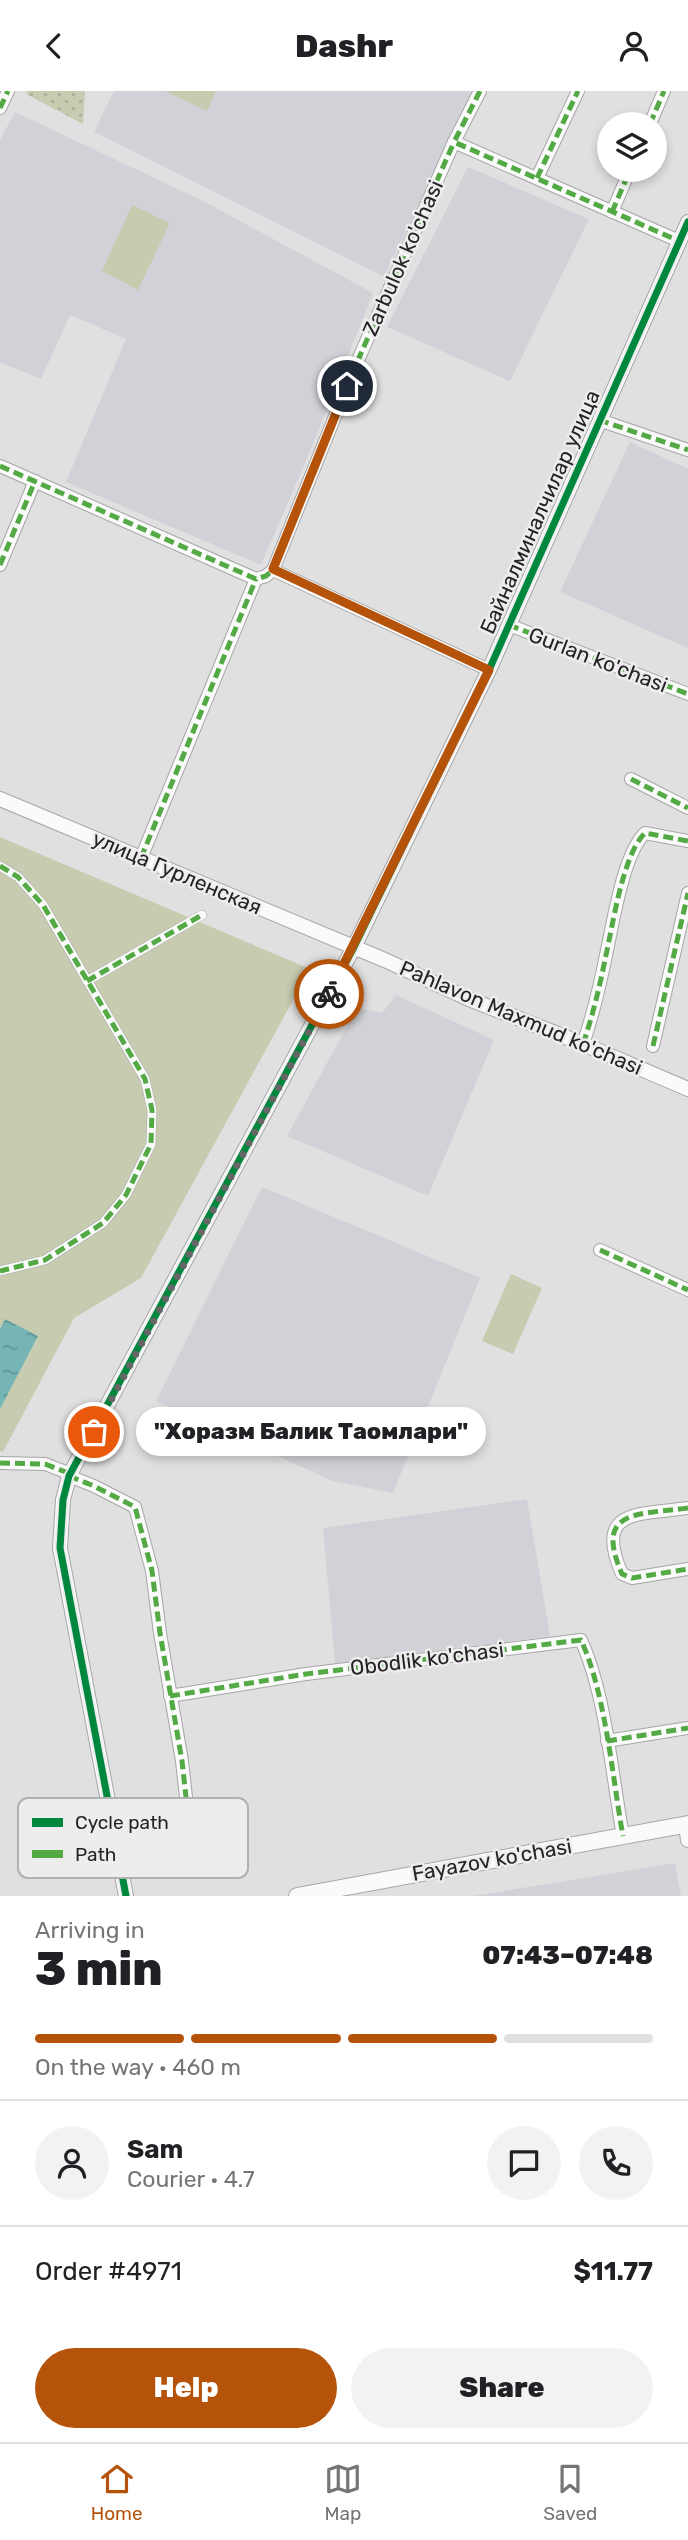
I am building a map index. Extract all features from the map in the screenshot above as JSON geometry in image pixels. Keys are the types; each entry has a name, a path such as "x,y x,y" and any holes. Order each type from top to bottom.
{"main road":[{"name":"Fayazov ko'chasi","path":"297,1896 623,1836 687,1830"}],"street":[{"path":"0,108 8,91"},
{"name":"Zarbulok ko'chasi","path":"273,569 355,367 454,142 480,91"},
{"path":"537,178 578,91"},
{"path":"655,112 664,91"},
{"path":"454,142 679,241"},
{"path":"612,212 625,182"},
{"name":"Байналминалчилар улица","path":"107,1798 60,1548 63,1500 70,1475 354,947 489,670 688,222"},
{"path":"599,421 688,450"},
{"path":"0,466 256,579 266,576 273,569 489,670"},
{"path":"0,565 35,481"},
{"path":"141,858 256,579"},
{"name":"Gurlan ko'chasi","path":"509,625 688,694"},
{"path":"632,779 688,808"},
{"name":"улица Гурленская","path":"0,799 354,947"},
{"path":"583,1044 592,1020 617,907 637,841 645,833 688,841"},
{"path":"0,866 18,877 43,905 145,1079 152,1110 150,1144 126,1195 103,1223 45,1260 0,1271"},
{"path":"653,1046 688,893"},
{"path":"87,981 202,915"},
{"name":"Pahlavon Maxmud ko'chasi","path":"354,947 469,999 583,1044 688,1090"},
{"path":"600,1250 688,1290"},
{"path":"0,1463 45,1464 135,1507 152,1571 186,1798"},
{"path":"688,1508 625,1517 612,1533 615,1560 622,1574 632,1578 688,1569"},
{"name":"Obodlik ko'chasi","path":"170,1696 306,1674 581,1640 590,1660 623,1836"},
{"path":"607,1741 688,1728"},
{"name":"Байналминалчилар улица","path":"123,1878 126,1896"}],"shaded area":[{"path":"114,91 473,91 384,277 94,132"},
{"path":"15,112 203,201 373,293 261,565 66,482 126,339 70,315 41,379 0,362 0,140"},
{"path":"468,167 589,219 510,381 387,327"},
{"path":"630,442 688,469 688,648 560,592"},
{"path":"396,995 494,1040 428,1196 287,1136 357,1008 382,1013"},
{"path":"262,1187 480,1278 393,1493 333,1481 156,1401"},
{"path":"527,1499 550,1636 335,1664 323,1528"},
{"path":"675,1863 681,1896 473,1896"}],"green space":[{"path":"28,91 85,91 83,124 26,94"},
{"path":"165,91 216,91 207,111"},
{"path":"132,205 170,223 138,290 102,271"},
{"path":"0,837 310,969 141,1278 74,1318 3,1452 0,1451"},
{"path":"511,1274 542,1288 513,1354 482,1341"}],"water":[{"path":"5,1319 38,1336 0,1409 0,1329"}],"marked path":[{"path":"0,108 8,91"},
{"path":"480,91 454,142 679,241"},
{"path":"537,178 578,91"},
{"path":"655,112 664,91"},
{"path":"0,466 256,579 266,576 273,570 355,367 454,142"},
{"path":"612,212 625,182"},
{"path":"599,420 688,450"},
{"path":"0,565 35,481"},
{"path":"273,570 489,670"},
{"path":"141,858 256,579"},
{"path":"509,625 688,694"},
{"path":"631,779 688,808"},
{"path":"583,1044 599,989 620,890 637,843 645,833 688,841"},
{"path":"0,866 18,877 43,905 145,1079 152,1110 151,1144 126,1195 103,1223 45,1260 0,1271"},
{"path":"653,1046 688,893"},
{"path":"87,981 202,915"},
{"path":"600,1250 688,1290"},
{"path":"0,1463 45,1464 71,1474"},
{"path":"69,1476 135,1507 152,1571 186,1798"},
{"path":"688,1508 653,1512 626,1519 617,1526 613,1537 614,1553 622,1574 632,1578 688,1569"},
{"path":"170,1696 306,1674 581,1640 597,1685 623,1836"},
{"path":"607,1741 688,1728"}],"cycle path":[{"path":"107,1798 60,1548 63,1500 69,1476 354,947 489,670 688,222"},
{"path":"123,1878 126,1896"}],"way so far":[{"path":"94,1432 329,994"}],"place":[{"name":"\"Хоразм Балик Таомлари\"","path":"94,1432"}],"route":[{"path":"329,994 489,670 273,569 347,386"}]}
